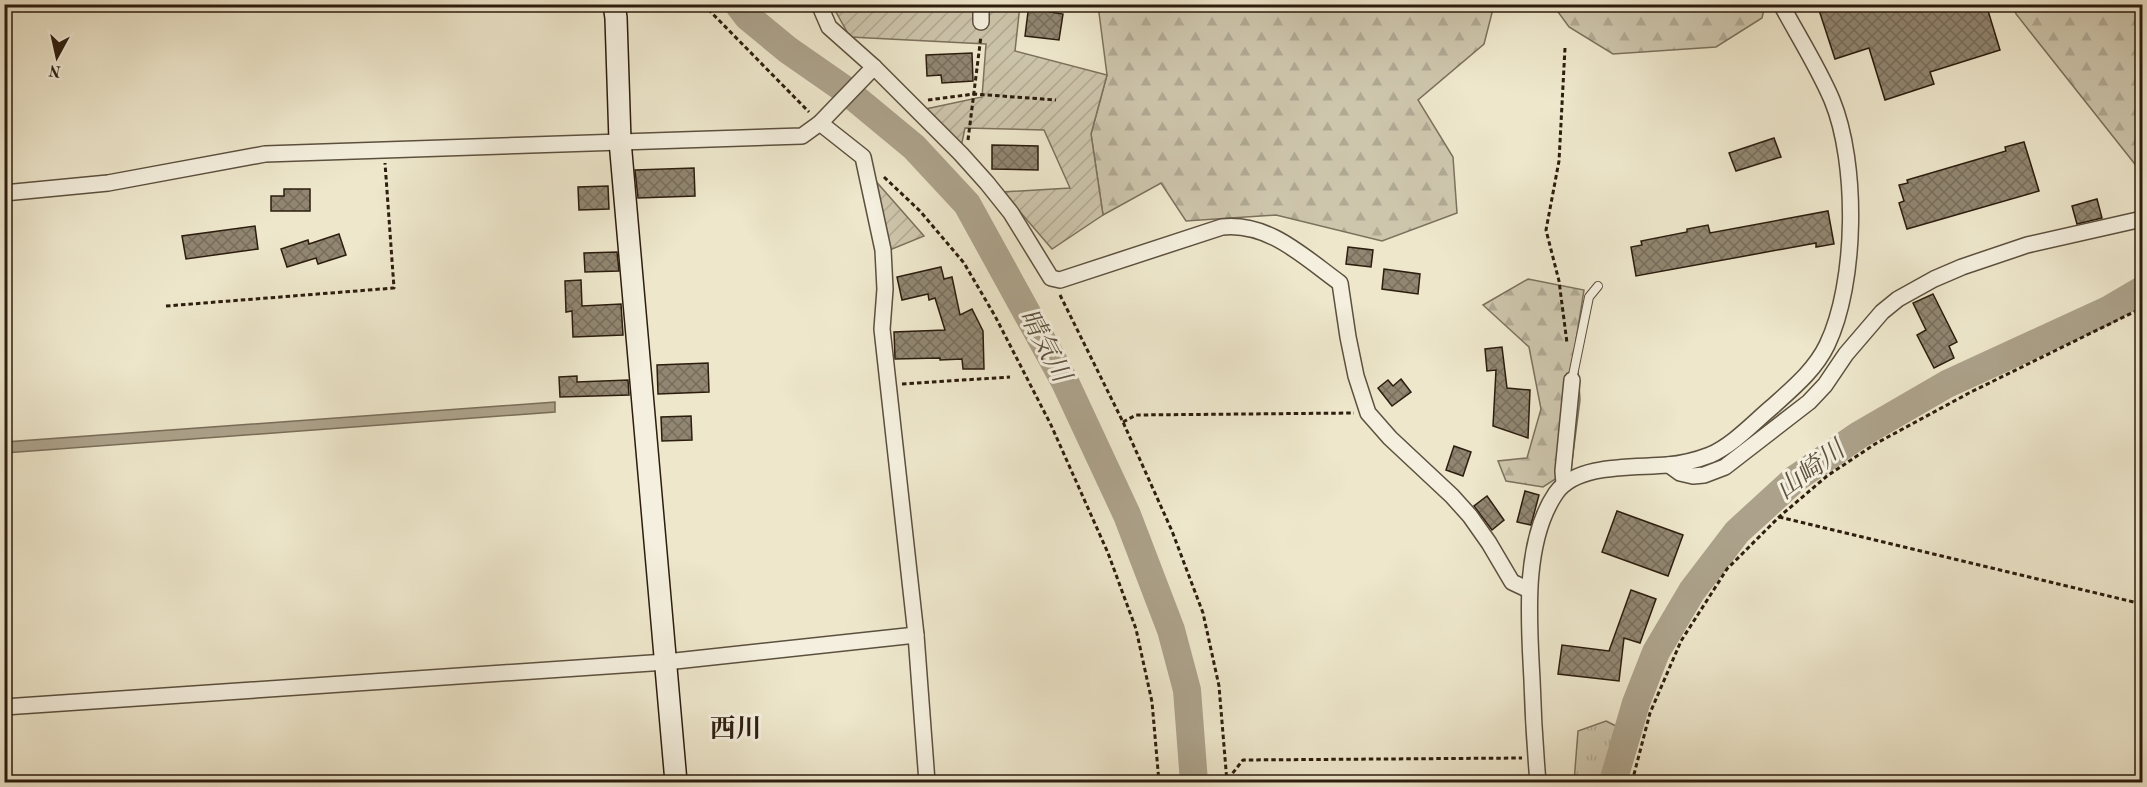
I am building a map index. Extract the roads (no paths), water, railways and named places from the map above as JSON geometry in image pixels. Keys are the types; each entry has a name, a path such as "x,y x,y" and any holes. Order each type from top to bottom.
{"street":[{"path":"614,4 620,141 676,783"},
{"path":"819,4 828,27 874,67 961,154 1011,213 1051,278 1060,280 1222,227 1239,225 1258,229 1280,240 1340,283 1356,376 1368,412 1390,438 1470,516 1512,582 1529,590"},
{"path":"981,4 981,22"},
{"path":"1538,783 1535,758 1529,590 1536,543 1545,514 1556,493 1564,483 1580,476 1600,471 1669,465 1710,455 1728,445 1811,370 1826,346 1836,321 1848,262 1851,227 1849,174 1844,141 1832,101 1781,4"},
{"path":"4,193 108,183 265,154 802,136 820,123 874,67"},
{"path":"820,123 863,157 883,250 885,289 882,329 916,635 927,783"},
{"path":"1669,465 1680,473 1693,476 1704,476 1725,467 1809,402 1882,312 1898,299 1934,279 2027,245 2142,219"},
{"path":"1564,483 1563,471 1572,380"},
{"path":"4,707 666,662 916,635"}],"lane":[{"path":"1572,380 1589,297 1598,286"}],"waterway":[{"name":"晴気川","path":"738,4 748,17 788,50 844,89 914,147 967,204 1065,382 1127,515 1171,630 1187,690 1194,782"},
{"name":"山崎川","path":"1613,782 1636,703 1656,652 1692,591 1737,532 1795,479 1859,435 1947,384 2108,310 2142,290"}],"district":[{"name":"西川","path":"736,730"}]}
